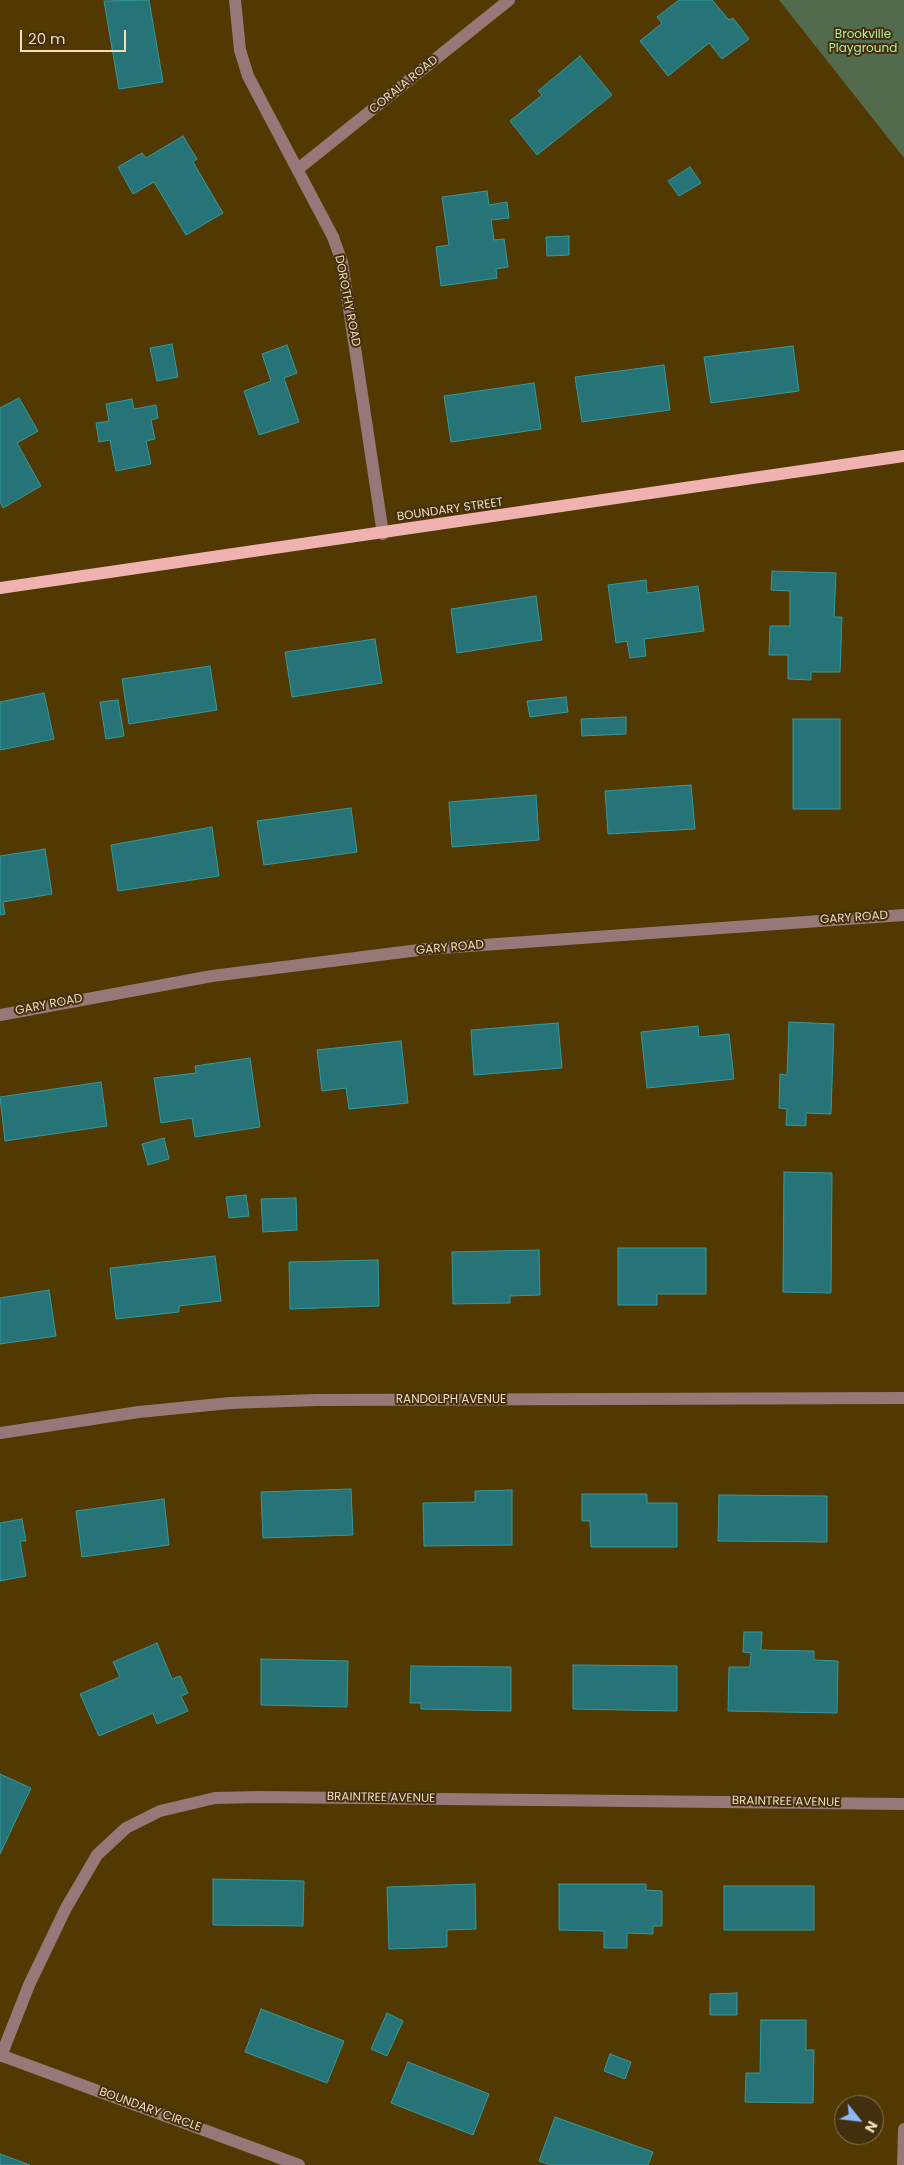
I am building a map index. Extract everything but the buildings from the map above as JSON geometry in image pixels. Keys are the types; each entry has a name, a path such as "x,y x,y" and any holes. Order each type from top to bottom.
{"main road":[{"name":"BOUNDARY STREET","path":"0,588 384,534 904,456"}],"street":[{"name":"DOROTHY ROAD","path":"235,0 240,50 248,76 333,237 342,262 384,534"},
{"name":"CORALA ROAD","path":"298,169 509,0"},
{"name":"GARY ROAD","path":"0,1014 212,976 418,950 904,914"},
{"name":"RANDOLPH AVENUE","path":"0,1433 140,1412 230,1403 327,1400 904,1398"},
{"name":"BRAINTREE AVENUE","path":"0,2055 33,1977 66,1908 97,1855 126,1828 160,1811 215,1798 261,1797 904,1804"},
{"name":"BOUNDARY CIRCLE","path":"0,2055 299,2165"},
{"path":"903,2165 904,2129"}],"green space":[{"name":"Brookville Playground","path":"779,0 904,0 904,158"}]}
